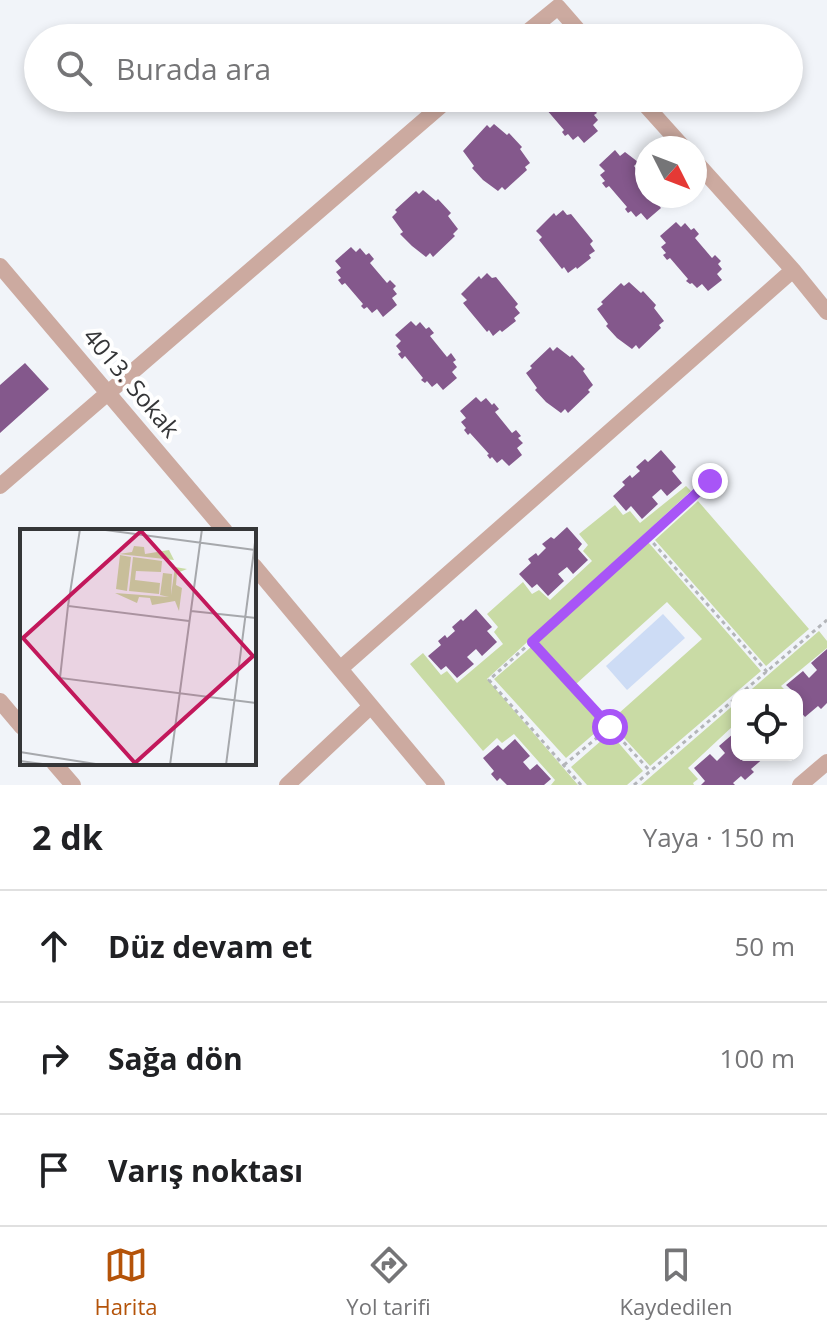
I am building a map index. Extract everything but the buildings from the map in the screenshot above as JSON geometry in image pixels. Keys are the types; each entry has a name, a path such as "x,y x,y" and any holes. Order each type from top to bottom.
{"street":[{"path":"537,24 558,7 573,24"},
{"path":"0,486 434,112"},
{"path":"652,112 673,136"},
{"path":"707,174 827,312"},
{"name":"4013. Sokak","path":"0,266 223,529"},
{"path":"341,668 793,270"},
{"path":"256,568 437,785"},
{"path":"0,701 20,725"},
{"path":"287,785 370,707"},
{"path":"800,785 827,762"},
{"path":"56,765 73,785"}],"path":[{"path":"581,785 489,680 710,481"},
{"path":"648,537 767,672"},
{"path":"746,689 827,620"},
{"path":"532,642 650,771"},
{"path":"634,785 731,702"},
{"path":"564,765 610,727"}],"green space":[{"path":"686,486 691,491 487,679 578,785 551,785 555,780 514,734 502,743 497,738 483,751 410,664 423,653 441,675 447,671 457,683 503,644 494,632 498,627 487,614 523,582 532,594 539,590 550,600 592,561 583,551 588,545 579,534 615,505 623,515 630,511 640,523"},
{"path":"698,501 809,629 766,666 655,540"},
{"path":"648,542 761,671 740,689 731,689 731,697 650,766 613,726 622,719 618,714 702,639 667,602 576,684 538,642"},
{"path":"819,631 827,641 827,648 781,686 784,689 752,689"},
{"path":"531,647 603,726 566,758 494,679"},
{"path":"731,707 731,728 688,768 698,779 694,785 641,785"},
{"path":"610,733 643,771 627,785 587,785 571,767"}],"water":[{"path":"663,614 685,638 627,690 606,666"}],"route":[{"path":"610,727 532,642 710,481"}]}
